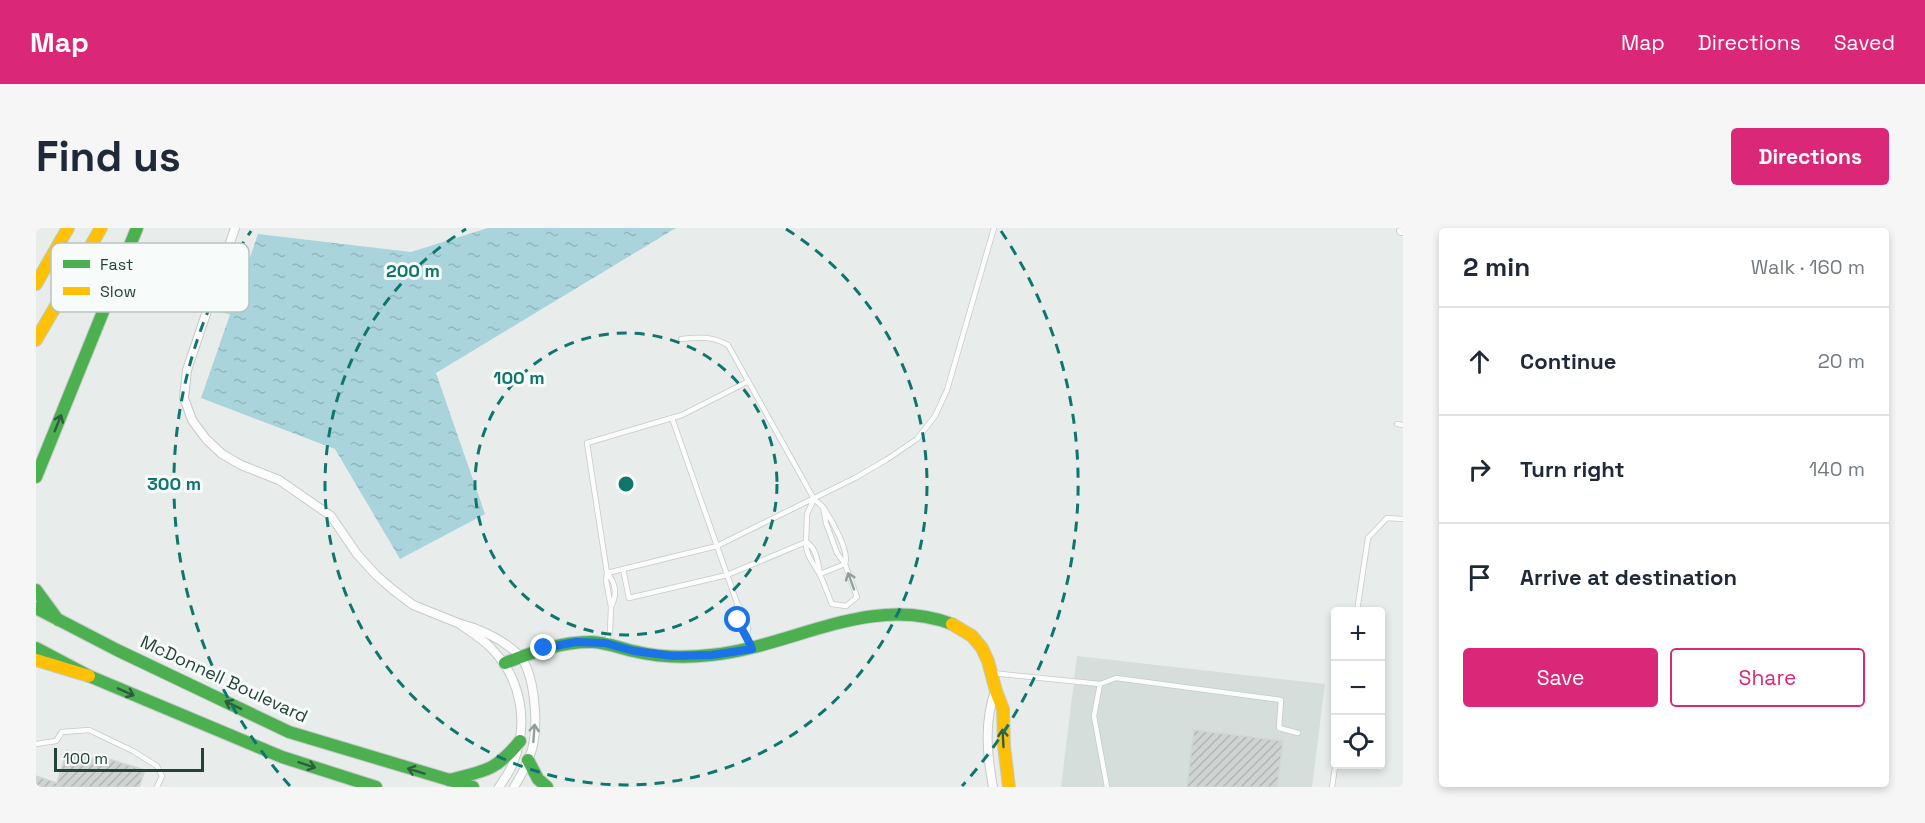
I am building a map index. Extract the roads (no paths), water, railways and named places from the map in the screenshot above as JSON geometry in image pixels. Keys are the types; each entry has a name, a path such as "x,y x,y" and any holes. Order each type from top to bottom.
{"main road":[{"path":"59,243 68,228"},
{"path":"92,243 101,228"},
{"path":"131,243 137,228"},
{"path":"36,284 51,258"},
{"path":"36,340 52,312"},
{"path":"36,477 103,312"},
{"path":"36,590 58,620"},
{"name":"McDonnell Boulevard","path":"36,608 289,732 473,787"},
{"path":"505,663 544,648 566,644 605,643 634,651 673,656 712,655 752,649 847,612 922,614 952,623 970,634 988,658 995,691 1003,707 1005,763 1009,787"},
{"path":"36,648 89,676 282,757 376,787"},
{"path":"36,660 89,676"},
{"path":"447,780 491,771 507,759 520,741"},
{"path":"528,760 538,779 547,787"}],"street":[{"path":"230,243 235,228"},
{"path":"207,312 187,370 184,398 192,420 206,438 222,454 241,465 279,480 331,516 370,568 413,606 458,623 482,629 520,657 530,676 536,711 533,744 528,760 514,787"},
{"path":"458,623 490,647 505,663 513,679 522,711 520,741 513,765 499,787"},
{"path":"993,787 987,735 990,707 995,691"}],"lane":[{"path":"607,573 717,546 814,499 886,460 917,439 935,416 947,390 994,228"},
{"path":"681,339 716,338 728,345 814,499 823,507 837,553 845,564 857,597 847,612 832,604 806,548 807,514 814,499"},
{"path":"605,643 610,632 611,607 615,600 615,592 612,579 607,573 588,443 672,418 747,381"},
{"path":"672,418 737,603 736,612 752,649"},
{"path":"1358,607 1368,538 1387,518 1403,519"},
{"path":"623,569 629,598 726,574 806,542"},
{"path":"820,574 845,564"},
{"path":"992,673 1100,684 1116,678 1281,700 1279,728 1298,733"},
{"path":"1100,684 1094,716 1107,787"},
{"path":"36,744 56,741 62,732 89,730 133,751 157,766 162,776 157,787"},
{"path":"1332,787 1334,769"}],"water":[{"path":"488,228 676,228 436,373 485,514 400,559 335,449 201,398 231,312 249,312 249,260 258,234 411,252"}],"waterway":[{"path":"227,312 231,313"}]}
